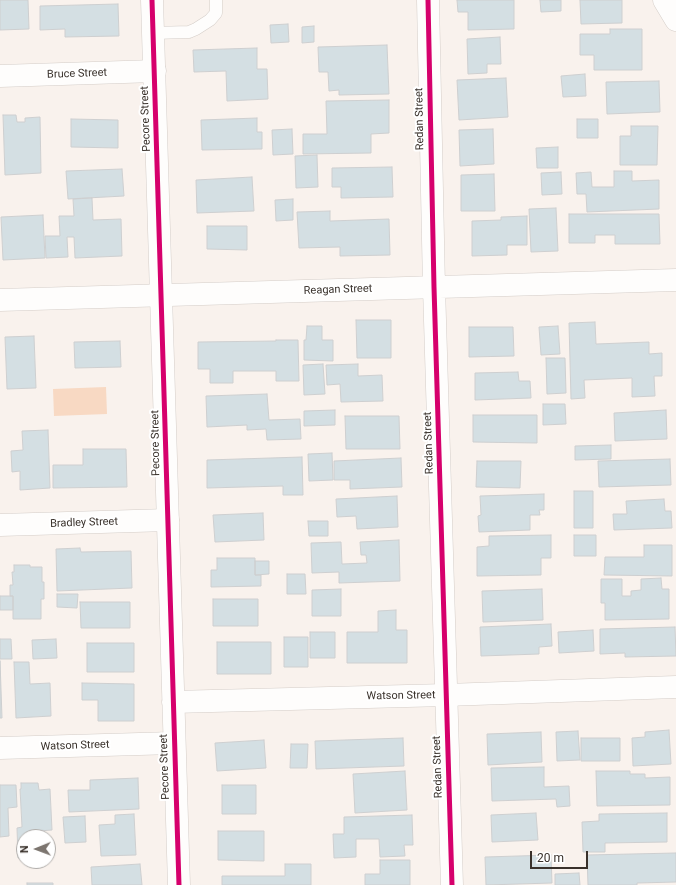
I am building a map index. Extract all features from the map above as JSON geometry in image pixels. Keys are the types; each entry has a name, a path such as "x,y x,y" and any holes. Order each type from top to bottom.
{"street":[{"name":"Pecore Street","path":"152,0 179,885"},
{"name":"Redan Street","path":"428,0 434,287 452,885"},
{"path":"664,0 676,20"},
{"name":"Bruce Street","path":"0,76 155,71"},
{"name":"Reagan Street","path":"0,300 676,280"},
{"name":"Bradley Street","path":"0,525 168,520"},
{"name":"Watson Street","path":"173,702 676,687"},
{"name":"Watson Street","path":"0,748 174,743"}],"lane":[{"path":"153,33 189,32 196,29 210,20 216,13 216,0"}],"shaded area":[{"path":"106,387 107,414 54,416 53,389"}],"building":[{"path":"0,0 28,0 29,29 0,30"},
{"path":"457,0 514,0 514,29 468,30 468,12 458,12"},
{"path":"540,0 561,0 561,11 541,12"},
{"path":"580,0 622,0 622,23 581,24"},
{"path":"118,4 119,36 65,37 65,29 40,30 40,6"},
{"path":"288,24 289,42 271,43 270,25"},
{"path":"314,26 314,42 302,43 302,27"},
{"path":"610,29 642,29 642,70 594,70 594,55 580,55 580,34 610,34"},
{"path":"500,37 501,64 487,64 487,73 468,74 467,39"},
{"path":"387,45 389,94 339,95 339,90 329,91 328,72 319,72 318,47"},
{"path":"257,48 257,69 267,69 268,99 227,101 226,71 194,72 193,50"},
{"path":"585,74 586,96 563,97 561,76"},
{"path":"506,78 508,117 459,120 457,80"},
{"path":"659,81 660,112 607,114 606,82"},
{"path":"389,100 389,133 371,134 371,153 303,154 303,134 327,134 326,101"},
{"path":"3,115 16,115 17,122 25,122 25,118 40,117 41,173 5,175"},
{"path":"257,118 257,132 262,132 262,149 202,150 201,120"},
{"path":"71,119 118,120 118,148 71,147"},
{"path":"577,119 598,119 598,138 577,138"},
{"path":"631,126 658,126 657,165 620,165 620,136 631,136"},
{"path":"292,129 293,154 273,155 272,130"},
{"path":"493,129 494,164 460,166 459,130"},
{"path":"558,147 558,168 537,168 536,148"},
{"path":"317,155 318,187 296,188 295,156"},
{"path":"392,167 393,197 341,198 341,187 332,187 332,168"},
{"path":"122,169 124,196 68,199 66,171"},
{"path":"614,171 632,171 632,181 659,180 659,209 587,212 586,194 577,194 576,173 591,172 592,187 614,187"},
{"path":"561,172 562,194 542,195 541,173"},
{"path":"494,174 495,211 461,211 461,175"},
{"path":"252,177 254,211 197,213 196,180"},
{"path":"92,198 93,220 121,219 122,256 75,258 74,237 67,237 68,257 46,258 45,236 60,236 59,216 74,216 73,199"},
{"path":"293,199 293,220 276,221 275,200"},
{"path":"556,208 558,251 531,252 529,209"},
{"path":"330,211 330,221 389,219 390,255 340,256 340,247 299,248 297,212"},
{"path":"569,214 659,214 660,244 615,244 615,235 595,235 595,243 569,243"},
{"path":"43,215 45,258 3,260 1,217"},
{"path":"527,216 527,245 507,245 507,255 472,256 472,221 501,220 501,217"},
{"path":"207,226 247,226 247,250 207,249"},
{"path":"356,320 391,320 391,358 357,358"},
{"path":"595,322 596,344 649,342 649,354 662,353 662,376 654,376 655,396 632,397 632,378 584,380 585,398 571,399 569,323"},
{"path":"307,326 322,326 322,340 333,340 333,361 304,360 304,340 306,340"},
{"path":"558,326 560,354 541,355 539,327"},
{"path":"469,327 513,327 514,356 469,357"},
{"path":"34,336 36,388 7,389 5,337"},
{"path":"298,340 299,381 276,381 276,371 233,371 233,383 210,383 210,369 198,369 198,342"},
{"path":"120,341 121,367 75,368 74,342"},
{"path":"546,358 565,358 566,393 547,394"},
{"path":"323,364 325,394 304,395 303,365"},
{"path":"358,364 358,376 382,375 383,401 341,402 340,384 327,385 326,365"},
{"path":"518,372 519,381 530,381 531,398 475,400 475,373"},
{"path":"267,394 269,420 300,419 301,439 267,440 266,429 247,430 247,425 207,427 206,396"},
{"path":"543,404 565,404 566,424 543,425"},
{"path":"335,410 335,425 304,426 304,411"},
{"path":"666,410 667,439 615,441 614,413"},
{"path":"473,415 537,415 537,443 473,442"},
{"path":"345,416 399,416 400,449 346,449"},
{"path":"48,430 50,488 20,490 20,471 12,472 11,451 23,450 22,431"},
{"path":"611,445 611,459 575,460 575,446"},
{"path":"83,449 126,449 127,487 53,488 53,465 83,465"},
{"path":"332,453 333,480 309,481 308,454"},
{"path":"302,457 303,495 283,495 283,486 207,488 207,460"},
{"path":"401,458 402,487 350,489 350,480 334,480 334,461"},
{"path":"670,459 671,485 599,487 598,461"},
{"path":"477,461 521,461 520,488 476,487"},
{"path":"574,491 593,491 593,528 574,528"},
{"path":"544,494 544,510 539,510 540,515 530,515 530,530 479,532 478,516 481,515 480,496"},
{"path":"397,496 398,527 357,529 356,516 337,517 336,499"},
{"path":"664,499 665,511 671,511 672,528 614,530 613,514 627,514 626,501"},
{"path":"263,513 264,540 215,542 213,515"},
{"path":"308,521 328,521 328,536 309,536"},
{"path":"551,535 551,558 541,558 541,575 477,576 477,547 489,546 489,536"},
{"path":"574,535 596,535 596,556 574,556"},
{"path":"399,540 400,581 339,583 339,572 312,573 311,543 341,542 342,564 367,563 366,555 361,555 360,542"},
{"path":"644,545 672,545 672,576 604,575 605,557 644,557"},
{"path":"80,548 81,552 131,551 132,588 57,591 56,549"},
{"path":"217,558 255,558 255,575 261,575 261,586 211,587 211,570 217,570"},
{"path":"255,561 269,561 269,574 255,575"},
{"path":"14,565 42,567 44,599 41,599 41,619 13,619 13,596 10,596 10,585 13,585 12,572 14,572"},
{"path":"287,574 305,574 306,594 287,594"},
{"path":"661,578 662,589 669,589 669,619 605,620 605,603 601,603 601,579 622,579 622,596 631,596 631,591 641,590 641,579"},
{"path":"341,589 341,616 312,616 312,590"},
{"path":"542,589 543,620 483,622 482,591"},
{"path":"57,594 78,594 77,608 57,607"},
{"path":"0,596 13,596 13,610 0,610"},
{"path":"213,599 258,599 258,626 213,626"},
{"path":"80,602 130,602 130,628 81,628"},
{"path":"396,610 396,630 407,630 407,663 347,663 347,632 378,632 378,611"},
{"path":"551,624 552,646 539,647 539,654 481,656 480,627"},
{"path":"675,627 676,656 625,657 625,653 600,654 600,629"},
{"path":"593,630 594,651 559,653 558,632"},
{"path":"310,632 335,632 335,658 310,658"},
{"path":"284,637 308,637 308,667 284,667"},
{"path":"0,639 11,639 12,659 0,659"},
{"path":"56,639 57,658 33,659 32,640"},
{"path":"217,642 271,642 271,674 217,674"},
{"path":"87,643 134,643 134,672 87,672"},
{"path":"0,661 2,718 0,718"},
{"path":"14,662 29,662 30,684 50,683 51,716 16,718"},
{"path":"82,683 134,684 134,721 98,721 98,700 82,700"},
{"path":"669,730 671,764 633,766 632,738 645,737 645,732"},
{"path":"578,731 580,760 557,761 556,732"},
{"path":"541,732 542,762 488,765 487,734"},
{"path":"403,738 404,766 316,769 315,741"},
{"path":"581,738 620,738 620,761 581,761"},
{"path":"264,740 266,768 217,771 215,743"},
{"path":"291,744 308,744 307,768 290,768"},
{"path":"544,767 544,787 569,786 570,806 557,807 556,799 492,801 491,768"},
{"path":"405,771 407,810 355,813 353,774"},
{"path":"596,771 630,771 630,774 645,774 645,778 670,777 670,805 597,806"},
{"path":"138,778 139,809 69,812 68,790 90,790 90,780"},
{"path":"21,783 38,783 39,790 50,789 52,829 17,829 22,827"},
{"path":"0,785 16,785 17,807 8,808 9,836 0,837"},
{"path":"222,785 256,785 256,814 222,814"},
{"path":"536,813 538,840 492,842 491,815"},
{"path":"667,813 667,842 605,843 605,852 583,852 582,822 599,821 599,814"},
{"path":"134,814 136,855 101,856 99,825 115,824 115,815"},
{"path":"412,815 413,845 404,845 405,856 380,857 379,839 356,839 356,857 334,858 333,834 344,834 344,817"},
{"path":"85,816 86,842 65,843 63,817"},
{"path":"218,831 264,831 264,861 218,860"},
{"path":"676,853 676,882 637,883 637,885 588,885 587,855"},
{"path":"551,855 552,883 486,885 485,857"},
{"path":"380,860 410,860 410,885 365,885 365,874 380,874"},
{"path":"140,864 142,885 92,885 91,867"},
{"path":"285,864 311,864 311,885 222,885 222,876 285,876"},
{"path":"579,873 580,885 555,885 555,874"},
{"path":"27,883 53,883 53,885 27,885"}],"cycle path":[{"path":"152,0 179,885"},
{"path":"428,0 434,287 452,885"}]}
